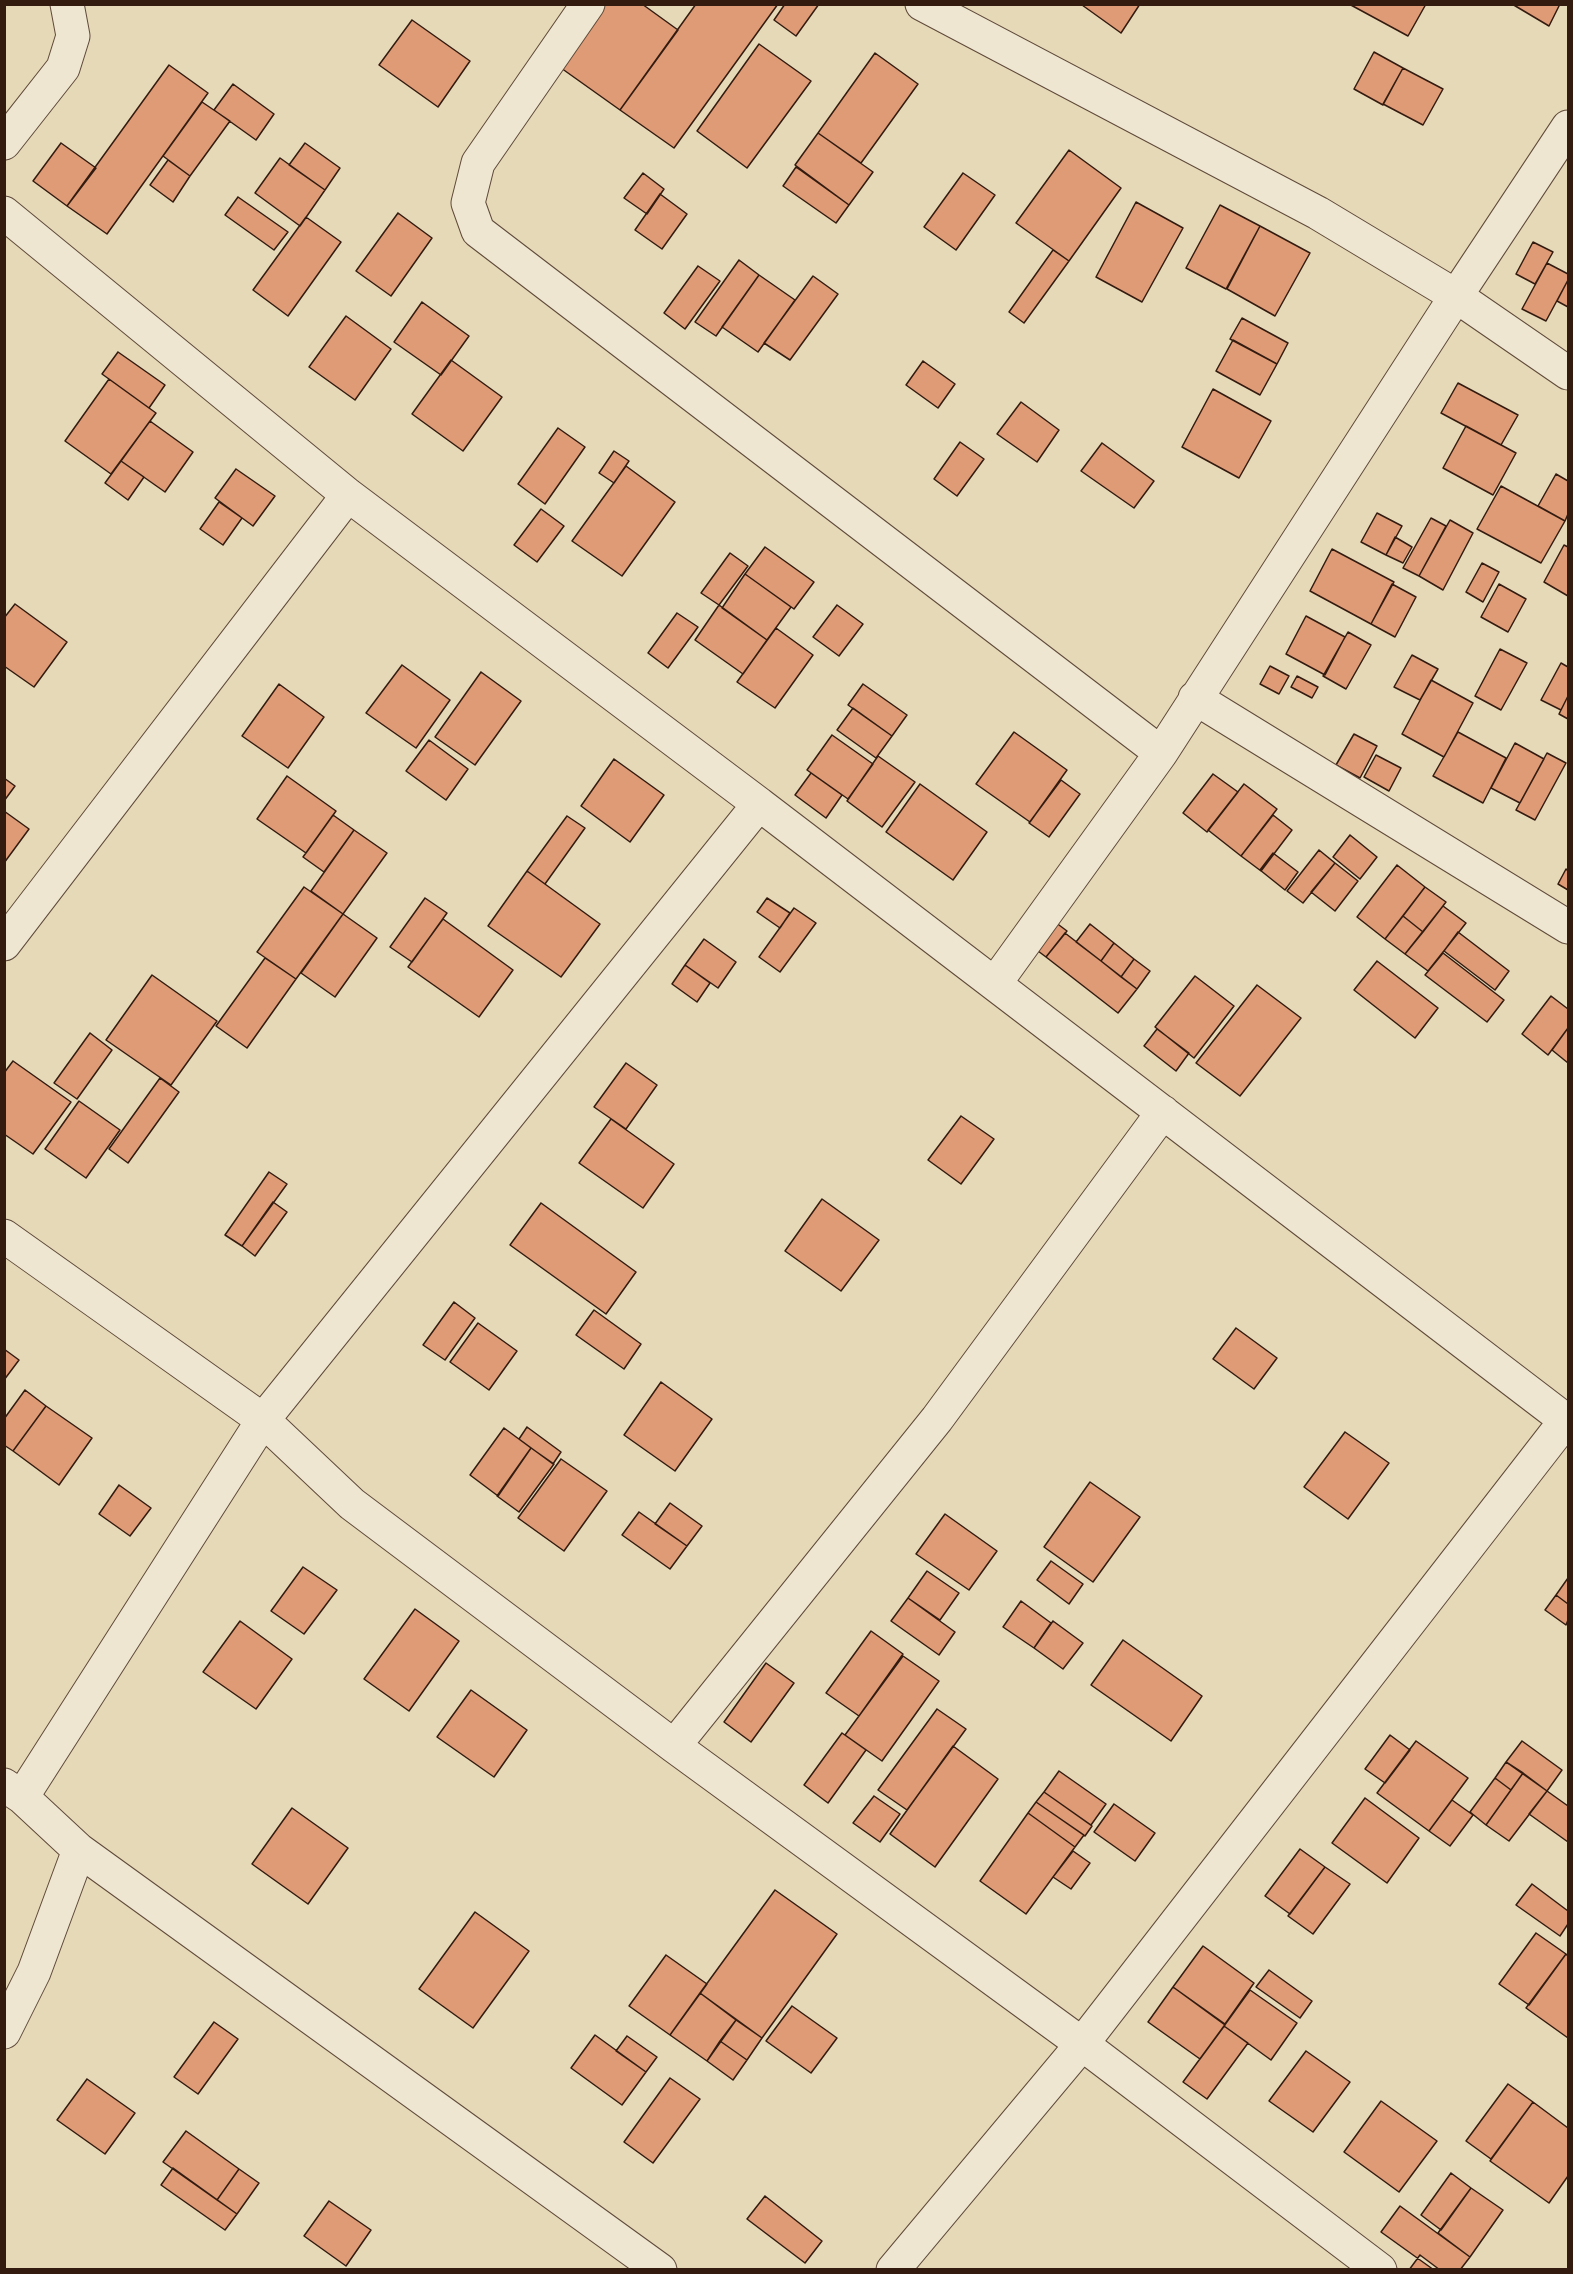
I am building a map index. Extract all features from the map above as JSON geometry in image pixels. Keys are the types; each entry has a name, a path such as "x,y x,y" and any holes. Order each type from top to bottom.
{"street":[{"path":"4,143 63,68 73,36 67,4"},
{"path":"588,4 478,163 468,203 478,231 1161,753"},
{"path":"922,4 1318,213 1456,296 1569,373"},
{"path":"996,982 1161,753 1456,296 1569,127"},
{"path":"4,213 348,495 996,982 1567,1421 1082,2044 893,2270"},
{"path":"4,944 348,495"},
{"path":"1195,698 1569,927"},
{"path":"660,2270 79,1850 13,1791 263,1420 759,804"},
{"path":"674,1746 937,1419 1163,1112"},
{"path":"4,1236 263,1420 352,1504 674,1746 1082,2044 1380,2270"},
{"path":"4,2032 34,1972 79,1850"}],"building":[{"path":"596,4 642,4 678,30 620,110 554,63"},
{"path":"696,4 778,4 674,148 620,110"},
{"path":"785,4 819,4 796,36 774,20"},
{"path":"1083,4 1140,4 1121,33 1082,5"},
{"path":"1349,4 1426,4 1408,36"},
{"path":"1512,4 1560,4 1549,26"},
{"path":"412,20 470,61 438,107 379,65"},
{"path":"759,44 811,81 747,168 697,131"},
{"path":"1374,52 1403,68 1383,105 1354,89"},
{"path":"875,53 918,84 861,163 818,133"},
{"path":"169,65 208,93 107,234 67,206"},
{"path":"1403,68 1443,89 1423,125 1383,104"},
{"path":"233,84 274,114 256,140 214,110"},
{"path":"202,102 230,121 190,176 163,156"},
{"path":"818,133 873,172 849,205 795,165"},
{"path":"61,143 96,168 67,206 33,181"},
{"path":"305,143 340,168 325,190 289,165"},
{"path":"1069,150 1121,188 1069,261 1016,223"},
{"path":"280,158 325,190 300,226 255,193"},
{"path":"168,160 190,176 173,202 150,185"},
{"path":"796,167 849,205 836,223 783,186"},
{"path":"643,173 664,189 647,214 624,198"},
{"path":"963,173 995,195 956,250 924,227"},
{"path":"660,194 687,214 662,249 635,230"},
{"path":"238,197 288,232 274,250 225,215"},
{"path":"1136,202 1183,228 1142,302 1096,277"},
{"path":"1220,205 1260,226 1226,289 1186,268"},
{"path":"398,213 432,238 391,296 356,271"},
{"path":"306,217 341,242 288,316 253,290"},
{"path":"1260,226 1310,253 1275,316 1227,289"},
{"path":"1533,242 1553,252 1535,284 1516,274"},
{"path":"1053,250 1069,261 1024,323 1009,312"},
{"path":"739,260 759,275 716,336 695,322"},
{"path":"1547,263 1568,274 1568,280 1546,321 1522,309"},
{"path":"698,266 720,281 685,329 664,313"},
{"path":"759,275 795,300 758,352 722,327"},
{"path":"813,276 838,294 790,360 764,343"},
{"path":"1568,280 1568,307 1557,301"},
{"path":"422,302 469,336 441,375 394,342"},
{"path":"346,316 391,349 355,400 309,367"},
{"path":"1242,318 1288,343 1277,364 1230,339"},
{"path":"1233,340 1277,364 1260,395 1216,371"},
{"path":"118,352 165,385 149,408 102,374"},
{"path":"451,360 502,397 463,451 412,414"},
{"path":"923,361 955,384 938,408 906,385"},
{"path":"109,379 156,413 111,474 65,441"},
{"path":"1458,383 1518,415 1501,445 1441,413"},
{"path":"1213,389 1271,421 1239,478 1182,447"},
{"path":"1021,402 1059,430 1037,462 997,434"},
{"path":"150,421 193,452 165,492 121,461"},
{"path":"1466,426 1516,453 1493,495 1443,468"},
{"path":"558,428 585,447 545,504 518,484"},
{"path":"960,442 984,459 957,496 934,479"},
{"path":"1102,443 1154,481 1134,508 1081,471"},
{"path":"614,451 629,461 614,483 599,473"},
{"path":"121,461 144,477 128,500 105,483"},
{"path":"626,466 675,502 622,576 572,541"},
{"path":"236,469 275,496 253,526 215,498"},
{"path":"1556,474 1568,481 1568,514 1565,521 1538,506"},
{"path":"1501,486 1565,521 1541,563 1477,529"},
{"path":"219,502 242,518 223,545 200,529"},
{"path":"541,509 564,526 537,562 514,545"},
{"path":"1377,513 1402,526 1386,555 1361,542"},
{"path":"1431,518 1446,526 1419,576 1403,568"},
{"path":"1450,520 1473,533 1443,590 1419,576"},
{"path":"1395,537 1412,547 1403,563 1386,555"},
{"path":"1564,545 1568,547 1568,596 1544,582"},
{"path":"765,547 814,582 794,609 745,574"},
{"path":"1332,549 1394,582 1371,624 1310,591"},
{"path":"730,553 748,566 719,605 701,593"},
{"path":"1482,563 1499,572 1483,602 1466,592"},
{"path":"745,574 791,607 767,640 722,608"},
{"path":"1392,584 1416,597 1395,637 1371,624"},
{"path":"1499,584 1526,599 1508,632 1481,617"},
{"path":"15,604 67,642 34,687 4,666 4,618"},
{"path":"719,605 767,640 743,674 695,640"},
{"path":"837,605 863,624 839,656 813,637"},
{"path":"677,613 698,627 668,668 648,653"},
{"path":"1306,616 1345,637 1325,675 1286,654"},
{"path":"776,628 813,655 775,708 737,682"},
{"path":"1348,632 1371,645 1346,689 1323,676"},
{"path":"1500,649 1527,663 1501,710 1475,696"},
{"path":"1412,655 1438,669 1420,700 1394,687"},
{"path":"1561,663 1568,667 1568,696 1561,710 1541,700"},
{"path":"402,665 450,700 416,748 366,713"},
{"path":"1270,666 1289,676 1279,694 1260,684"},
{"path":"481,672 521,701 475,765 435,737"},
{"path":"1297,676 1318,687 1312,698 1291,687"},
{"path":"1431,680 1473,703 1444,757 1402,734"},
{"path":"279,684 324,717 288,768 242,736"},
{"path":"863,684 907,715 892,736 848,705"},
{"path":"1568,696 1568,719 1559,714"},
{"path":"853,708 892,736 876,758 837,730"},
{"path":"1014,732 1067,770 1030,822 976,784"},
{"path":"1458,732 1506,758 1483,803 1433,776"},
{"path":"1354,734 1377,746 1360,778 1336,765"},
{"path":"832,735 873,764 848,799 807,770"},
{"path":"429,740 468,769 446,800 406,771"},
{"path":"1515,743 1544,759 1520,803 1491,788"},
{"path":"1547,753 1566,763 1535,820 1516,810"},
{"path":"1376,755 1401,768 1389,791 1364,777"},
{"path":"878,756 915,782 882,827 847,801"},
{"path":"614,759 664,795 630,842 581,806"},
{"path":"811,773 842,795 826,818 795,795"},
{"path":"1213,774 1238,792 1207,832 1183,813"},
{"path":"287,776 336,811 306,853 257,819"},
{"path":"4,778 15,786 4,801"},
{"path":"1061,780 1080,794 1049,837 1029,823"},
{"path":"920,784 987,832 953,880 886,832"},
{"path":"1244,784 1277,809 1241,856 1208,830"},
{"path":"4,811 29,829 4,863"},
{"path":"333,815 354,830 324,872 303,857"},
{"path":"1273,815 1292,830 1261,871 1241,856"},
{"path":"567,816 585,828 545,884 527,871"},
{"path":"354,830 387,853 343,914 311,891"},
{"path":"1350,835 1377,857 1360,879 1333,857"},
{"path":"1319,850 1335,863 1303,903 1287,891"},
{"path":"1273,853 1298,872 1285,890 1260,870"},
{"path":"1335,863 1358,881 1335,911 1311,892"},
{"path":"1397,865 1425,887 1385,939 1357,917"},
{"path":"1566,869 1568,871 1568,890 1558,884"},
{"path":"527,871 600,924 561,977 488,926"},
{"path":"304,887 343,914 296,979 257,952"},
{"path":"1425,887 1446,902 1423,932 1403,916"},
{"path":"425,898 447,913 412,962 390,947"},
{"path":"767,898 790,913 780,928 757,912"},
{"path":"1443,906 1466,923 1428,971 1405,954"},
{"path":"794,908 816,923 780,972 759,957"},
{"path":"343,914 377,938 335,997 301,973"},
{"path":"1403,916 1423,932 1405,954 1385,939"},
{"path":"443,919 513,970 479,1017 408,967"},
{"path":"1051,919 1067,931 1046,957 1030,945"},
{"path":"1090,924 1114,943 1101,961 1076,942"},
{"path":"1458,932 1509,971 1495,990 1444,951"},
{"path":"1065,933 1137,989 1118,1013 1046,957"},
{"path":"704,939 736,962 718,988 685,965"},
{"path":"1114,943 1134,959 1121,977 1101,961"},
{"path":"1443,953 1504,1000 1487,1022 1425,975"},
{"path":"265,958 296,979 247,1048 216,1026"},
{"path":"1134,959 1150,971 1137,989 1121,977"},
{"path":"1377,961 1438,1008 1415,1038 1354,990"},
{"path":"685,965 710,983 697,1002 672,984"},
{"path":"152,975 217,1021 171,1085 106,1040"},
{"path":"1195,976 1234,1006 1194,1058 1155,1027"},
{"path":"1257,985 1301,1018 1240,1096 1196,1063"},
{"path":"1551,996 1568,1009 1568,1028 1548,1055 1522,1034"},
{"path":"1568,1028 1568,1063 1552,1050"},
{"path":"1157,1029 1189,1053 1176,1071 1144,1046"},
{"path":"90,1033 112,1050 77,1099 54,1083"},
{"path":"13,1061 71,1102 33,1154 4,1134 4,1073"},
{"path":"626,1063 657,1085 626,1129 594,1107"},
{"path":"160,1078 179,1092 128,1163 109,1149"},
{"path":"79,1101 120,1130 86,1178 45,1149"},
{"path":"961,1116 994,1139 961,1184 928,1160"},
{"path":"611,1119 674,1164 643,1208 579,1163"},
{"path":"269,1172 287,1184 242,1246 225,1235"},
{"path":"822,1199 879,1240 841,1291 785,1251"},
{"path":"273,1202 287,1212 255,1256 242,1246"},
{"path":"541,1203 636,1272 606,1314 510,1245"},
{"path":"454,1302 475,1318 445,1360 423,1345"},
{"path":"594,1310 641,1344 624,1369 576,1335"},
{"path":"478,1323 517,1351 489,1390 450,1362"},
{"path":"1236,1328 1277,1358 1254,1389 1213,1359"},
{"path":"4,1349 19,1360 4,1380"},
{"path":"661,1382 712,1419 675,1471 624,1435"},
{"path":"25,1390 46,1406 13,1451 4,1445 4,1419"},
{"path":"46,1406 92,1438 59,1485 13,1451"},
{"path":"527,1427 561,1452 553,1464 519,1439"},
{"path":"504,1428 531,1448 498,1496 470,1475"},
{"path":"1345,1432 1389,1463 1348,1519 1304,1487"},
{"path":"531,1448 554,1464 519,1512 497,1496"},
{"path":"561,1459 607,1491 564,1551 518,1518"},
{"path":"1090,1482 1140,1517 1093,1582 1044,1547"},
{"path":"119,1485 151,1508 130,1536 99,1514"},
{"path":"670,1503 702,1526 687,1546 655,1524"},
{"path":"639,1512 687,1546 670,1569 622,1535"},
{"path":"945,1514 997,1551 969,1590 916,1554"},
{"path":"1051,1561 1083,1584 1069,1604 1037,1580"},
{"path":"303,1567 337,1590 304,1634 271,1611"},
{"path":"927,1571 959,1593 940,1620 908,1598"},
{"path":"1568,1578 1568,1604 1556,1595"},
{"path":"1556,1595 1568,1604 1566,1625 1545,1610"},
{"path":"908,1598 955,1632 939,1655 891,1621"},
{"path":"1021,1601 1051,1623 1034,1648 1003,1627"},
{"path":"415,1609 459,1641 409,1711 364,1679"},
{"path":"240,1621 292,1659 256,1709 203,1672"},
{"path":"1053,1621 1083,1643 1063,1669 1034,1648"},
{"path":"871,1631 903,1654 859,1716 826,1693"},
{"path":"1123,1640 1202,1696 1171,1741 1091,1685"},
{"path":"903,1656 939,1681 882,1761 845,1735"},
{"path":"766,1663 794,1683 751,1742 724,1722"},
{"path":"471,1690 527,1730 494,1777 437,1737"},
{"path":"937,1709 966,1729 907,1810 878,1790"},
{"path":"842,1733 866,1750 828,1803 804,1785"},
{"path":"1390,1735 1410,1750 1385,1783 1365,1769"},
{"path":"1416,1741 1468,1778 1429,1831 1377,1793"},
{"path":"1522,1741 1562,1770 1547,1791 1506,1762"},
{"path":"953,1746 998,1779 935,1867 890,1834"},
{"path":"1506,1762 1523,1773 1511,1790 1495,1778"},
{"path":"1059,1771 1106,1804 1091,1825 1044,1792"},
{"path":"1523,1773 1547,1791 1509,1841 1486,1825"},
{"path":"1495,1778 1511,1790 1486,1825 1470,1812"},
{"path":"1547,1791 1568,1806 1568,1842 1529,1814"},
{"path":"1044,1792 1092,1826 1085,1836 1036,1802"},
{"path":"874,1796 900,1814 880,1842 853,1823"},
{"path":"1365,1798 1419,1838 1387,1883 1332,1843"},
{"path":"1452,1800 1473,1815 1450,1846 1429,1831"},
{"path":"1036,1802 1084,1835 1075,1847 1028,1813"},
{"path":"1114,1804 1155,1833 1135,1861 1094,1832"},
{"path":"292,1808 348,1848 308,1904 252,1864"},
{"path":"1028,1813 1075,1847 1026,1914 980,1881"},
{"path":"1300,1849 1325,1867 1290,1914 1265,1896"},
{"path":"1073,1851 1090,1863 1071,1889 1053,1877"},
{"path":"1325,1867 1350,1884 1313,1934 1288,1916"},
{"path":"1532,1884 1568,1911 1568,1924 1560,1936 1516,1905"},
{"path":"775,1890 837,1934 762,2038 700,1993"},
{"path":"475,1912 529,1951 473,2028 419,1989"},
{"path":"1536,1933 1566,1954 1529,2005 1499,1984"},
{"path":"1203,1946 1254,1983 1225,2024 1173,1987"},
{"path":"1566,1954 1568,1956 1568,2038 1526,2008"},
{"path":"666,1955 707,1984 670,2035 629,2006"},
{"path":"1269,1970 1312,2001 1300,2018 1256,1987"},
{"path":"1173,1987 1225,2025 1200,2059 1148,2022"},
{"path":"1250,1990 1297,2023 1271,2060 1224,2026"},
{"path":"700,1993 736,2020 707,2061 670,2035"},
{"path":"792,2006 837,2038 811,2073 766,2041"},
{"path":"736,2020 762,2038 747,2060 720,2041"},
{"path":"214,2022 238,2039 198,2094 174,2077"},
{"path":"1224,2026 1248,2043 1207,2099 1183,2082"},
{"path":"595,2035 646,2072 622,2105 571,2068"},
{"path":"627,2036 657,2057 646,2072 616,2051"},
{"path":"720,2041 747,2060 733,2080 707,2061"},
{"path":"1306,2051 1350,2082 1313,2132 1269,2101"},
{"path":"670,2078 700,2099 653,2163 624,2142"},
{"path":"87,2079 135,2113 105,2154 57,2120"},
{"path":"1508,2084 1533,2102 1491,2159 1466,2141"},
{"path":"1381,2101 1437,2141 1399,2192 1344,2152"},
{"path":"1533,2102 1568,2128 1568,2176 1549,2203 1490,2161"},
{"path":"186,2131 239,2169 217,2200 163,2162"},
{"path":"173,2168 237,2214 225,2230 161,2185"},
{"path":"239,2169 259,2183 237,2214 217,2200"},
{"path":"1451,2173 1471,2188 1441,2230 1421,2215"},
{"path":"1471,2188 1503,2210 1470,2257 1438,2233"},
{"path":"765,2196 822,2241 805,2263 747,2219"},
{"path":"329,2201 371,2230 346,2266 304,2236"},
{"path":"1400,2206 1470,2257 1460,2270 1434,2270 1381,2232"},
{"path":"1420,2255 1440,2270 1409,2270"}]}
